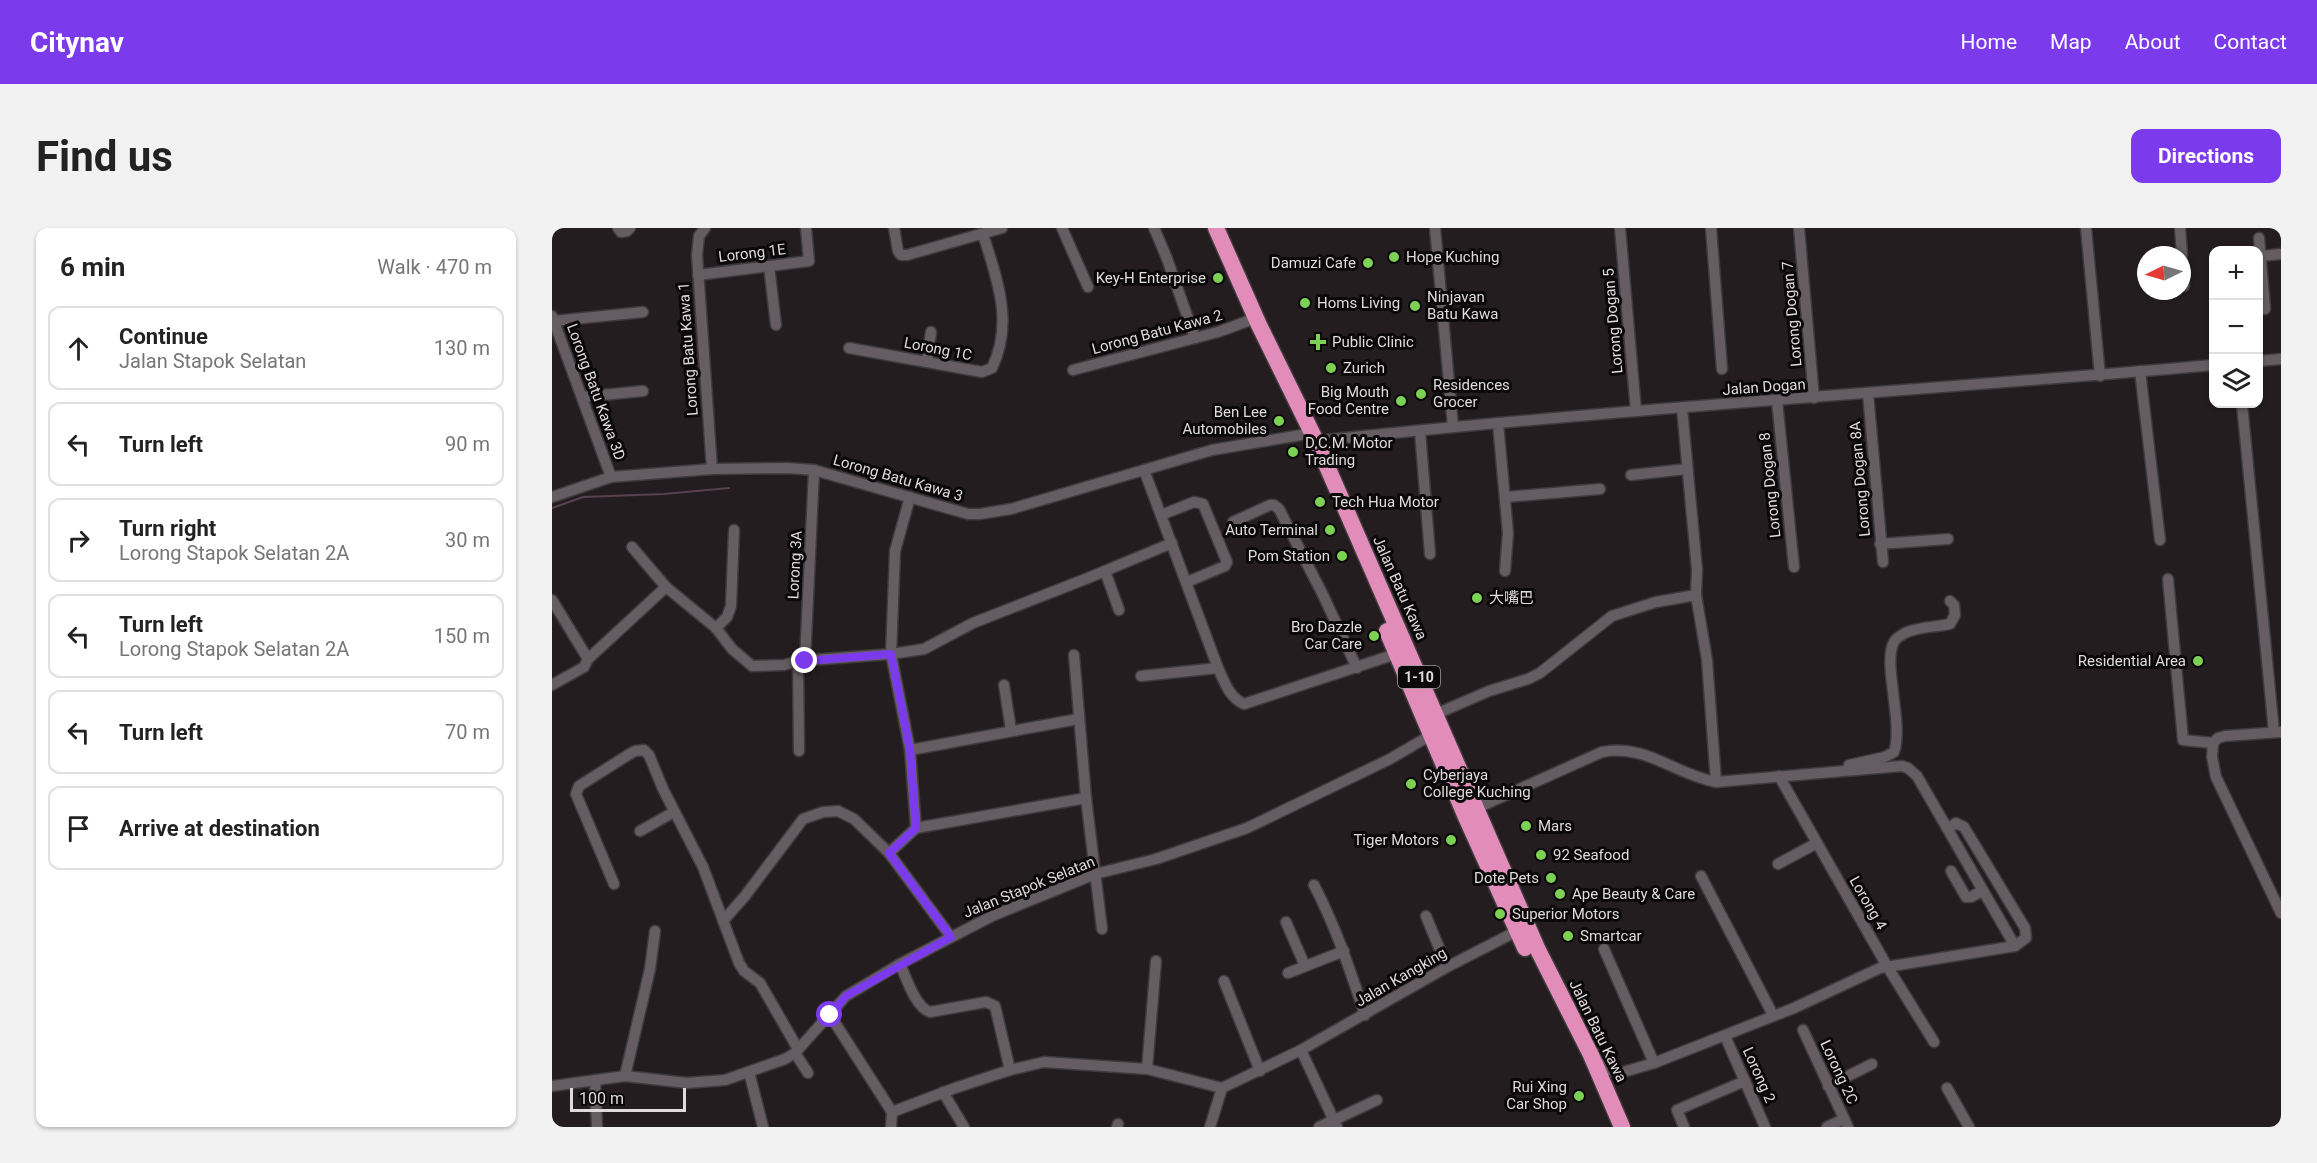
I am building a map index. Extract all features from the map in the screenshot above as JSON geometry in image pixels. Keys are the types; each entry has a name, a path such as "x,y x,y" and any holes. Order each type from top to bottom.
{"highway":[{"name":"Jalan Batu Kawa","path":"1205,228 1248,321 1309,438 1396,654 1517,931 1577,1051 1617,1122"},
{"name":"Jalan Batu Kawa","path":"1216,228 1309,438 1436,714 1538,948 1592,1055 1617,1122"}],"street":[{"path":"618,228 621,232 630,228"},
{"name":"Lorong Batu Kawa 1","path":"705,228 699,236 697,246 712,470"},
{"name":"Lorong 1E","path":"698,275 809,261 806,228"},
{"path":"894,228 898,251 901,255 1002,228"},
{"path":"1062,228 1088,287"},
{"path":"1154,228 1195,338"},
{"path":"1435,228 1453,427"},
{"name":"Lorong Dogan 5","path":"1620,228 1636,411"},
{"path":"1711,228 1722,369"},
{"name":"Lorong Dogan 7","path":"1799,228 1814,398"},
{"path":"2086,228 2100,376"},
{"path":"2180,228 2181,246"},
{"name":"Lorong 1C","path":"849,348 982,372 992,368 997,359 1004,311 1001,293 983,234"},
{"path":"2259,238 2260,246"},
{"path":"2263,256 2281,254"},
{"path":"769,266 776,325"},
{"path":"2263,282 2265,309"},
{"path":"553,318 643,312"},
{"name":"Lorong Batu Kawa 3D","path":"553,318 611,477"},
{"name":"Lorong Batu Kawa 2","path":"1073,370 1195,338 1248,321"},
{"path":"927,361 931,332"},
{"path":"2263,361 2281,359"},
{"name":"Jalan Dogan","path":"1309,438 1420,431 1636,411 2100,376 2209,365"},
{"path":"2140,371 2160,540"},
{"path":"582,397 643,390"},
{"name":"Lorong Dogan 8A","path":"1868,393 1882,562"},
{"name":"Lorong Dogan 8","path":"1777,401 1794,567"},
{"path":"1682,408 1697,570 1696,595 1707,660 1716,782"},
{"path":"2242,408 2278,732 2218,738 2213,743 2212,757 2216,777 2281,914"},
{"path":"1498,423 1506,497 1508,551 1505,571"},
{"path":"1420,431 1430,555"},
{"name":"Lorong Batu Kawa 3","path":"552,497 611,477 712,470 787,468 814,470 968,514 980,514 1011,509 1212,450 1309,438"},
{"path":"1631,475 1687,469"},
{"name":"Lorong 3A","path":"799,751 802,661 814,470"},
{"path":"1144,470 1218,668 1232,696 1244,704 1396,654"},
{"path":"1506,497 1600,489"},
{"path":"910,497 895,551 891,654 910,750 916,828"},
{"path":"1161,515 1194,502 1203,504 1227,562 1225,566 1187,582"},
{"path":"1233,522 1270,505 1279,509 1357,668"},
{"path":"716,628 727,617 731,606 734,530"},
{"path":"1880,544 1948,539"},
{"path":"632,547 666,587 716,628 732,649 752,666 784,665 802,661 924,649 973,623 1172,543"},
{"path":"1105,571 1119,610"},
{"path":"2168,579 2183,740 2213,743"},
{"path":"552,685 584,667 588,659 666,587"},
{"path":"1436,714 1540,673 1612,616 1656,602 1696,595"},
{"path":"552,601 588,659"},
{"path":"1844,771 1850,765 1885,757 1894,752 1898,736 1893,693 1891,652 1893,643 1908,632 1950,624 1956,615 1954,604 1950,601"},
{"path":"1074,655 1086,798 1102,929"},
{"path":"1141,675 1218,668"},
{"path":"1004,685 1011,730"},
{"path":"910,750 1078,719"},
{"name":"Jalan Stapok Selatan","path":"552,1086 625,1076 687,1083 725,1080 785,1059 796,1051 846,996 900,964 992,916 1095,874 1156,859 1247,828 1390,759 1431,735"},
{"path":"614,884 576,794 579,786 628,754 644,750 649,755 674,812 703,867 739,963 744,971 760,983 808,1073"},
{"path":"1477,808 1602,752 1612,750 1641,752 1700,779 1716,782 1902,766 1917,776 2015,946"},
{"name":"Lorong 4","path":"1779,776 1887,966 1934,1042"},
{"path":"889,853 916,828 1086,798"},
{"path":"723,921 745,896 803,819 813,814 838,811 868,830 889,853 951,937"},
{"path":"640,831 674,812"},
{"path":"1592,1055 1600,1065 1620,1073 1654,1063 1725,1036 1887,966 2015,946 2025,938 2025,928 1964,827 1956,824 1948,829"},
{"path":"1778,864 1817,843"},
{"path":"1951,871 1966,897 1982,891"},
{"path":"1701,876 1773,1015"},
{"path":"1314,885 1344,951 1365,1015"},
{"path":"1426,916 1447,967"},
{"path":"1286,922 1305,966"},
{"path":"625,1076 650,969 655,931"},
{"name":"Jalan Kangking","path":"1222,1088 1301,1050 1447,967 1517,931"},
{"path":"1604,949 1654,1063"},
{"path":"1288,973 1344,951"},
{"path":"1147,1069 1156,961"},
{"path":"900,964 925,1011 986,1002 995,1006 1010,1070"},
{"path":"1224,981 1260,1071"},
{"path":"830,1015 892,1112 891,1127"},
{"name":"Lorong 2C","path":"1803,1030 1846,1123"},
{"name":"Lorong 2","path":"1725,1036 1765,1127"},
{"path":"1301,1050 1335,1124"},
{"path":"892,1112 943,1092 1010,1070 1044,1062 1147,1069 1222,1088 1210,1127"},
{"path":"1828,1086 1872,1065"},
{"path":"749,1072 763,1127"},
{"path":"1617,1122 1612,1090 1620,1073"},
{"path":"595,1080 597,1127"},
{"path":"1684,1127 1677,1110 1745,1081"},
{"path":"1947,1088 1969,1127"},
{"path":"943,1092 964,1127"},
{"path":"1319,1127 1335,1124 1377,1100"},
{"path":"1827,1127 1846,1123"}],"waterway":[{"path":"552,508 583,497 664,494 729,488"}],"place":[{"name":"Hope Kuching","path":"1394,257"},
{"name":"Damuzi Cafe","path":"1368,263"},
{"name":"Key-H Enterprise","path":"1218,278"},
{"name":"Homs Living","path":"1305,303"},
{"name":"Ninjavan Batu Kawa","path":"1415,306"},
{"name":"Public Clinic","path":"1318,342"},
{"name":"Zurich","path":"1331,368"},
{"name":"Residences Grocer","path":"1421,394"},
{"name":"Big Mouth Food Centre","path":"1401,401"},
{"name":"Ben Lee Automobiles","path":"1279,421"},
{"name":"D.C.M. Motor Trading","path":"1293,452"},
{"name":"Tech Hua Motor","path":"1320,502"},
{"name":"Auto Terminal","path":"1330,530"},
{"name":"Pom Station","path":"1342,556"},
{"name":"大嘴巴","path":"1477,598"},
{"name":"Bro Dazzle Car Care","path":"1374,636"},
{"name":"Residential Area","path":"2198,661"},
{"name":"Cyberjaya College Kuching","path":"1411,784"},
{"name":"Mars","path":"1526,826"},
{"name":"Tiger Motors","path":"1451,840"},
{"name":"92 Seafood","path":"1541,855"},
{"name":"Dote Pets","path":"1551,878"},
{"name":"Ape Beauty & Care","path":"1560,894"},
{"name":"Superior Motors","path":"1500,914"},
{"name":"Smartcar","path":"1568,936"},
{"name":"Rui Xing Car Shop","path":"1579,1096"}],"route":[{"path":"805,661 891,654 910,750 916,828 889,853 951,937 846,996 830,1015"}]}
